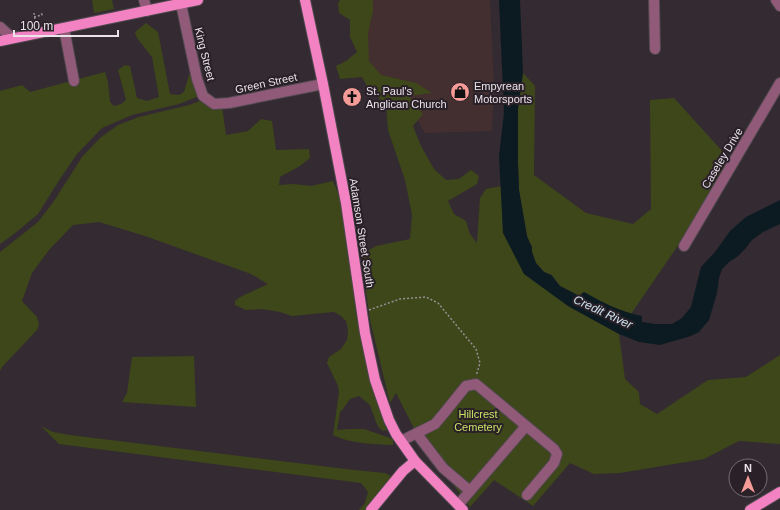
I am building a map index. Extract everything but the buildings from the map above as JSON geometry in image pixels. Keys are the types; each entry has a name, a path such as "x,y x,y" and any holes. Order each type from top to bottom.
{"main road":[{"path":"0,41 147,11 174,3 198,0"},
{"name":"Adamson Street South","path":"306,0 346,203 366,340 375,380 389,420 396,434 415,461 460,507"},
{"path":"372,510 403,471 415,461"},
{"path":"750,510 780,492"}],"street":[{"path":"144,0 147,11"},
{"path":"654,0 655,49"},
{"path":"776,0 780,6"},
{"name":"King Street","path":"174,3 204,96 214,104"},
{"path":"0,27 12,38"},
{"path":"64,28 74,81"},
{"name":"Caseley Drive","path":"684,246 780,83"},
{"name":"Green Street","path":"214,104 230,103 323,84"},
{"path":"401,441 435,424 466,386 476,384 554,449 557,454 554,463 527,495"},
{"path":"460,507 470,491 526,426"},
{"path":"418,433 420,438 443,468 470,491"}],"path":[{"path":"34,17 42,15 41,12"},
{"path":"34,13 36,25"},
{"path":"362,312 400,299 426,297 438,303 476,349 480,363 477,373 466,386"}],"shaded area":[{"path":"365,0 490,0 494,86 492,131 425,133 404,97 368,68"}],"green space":[{"path":"92,0 112,0 114,9 94,13"},
{"name":"Hillcrest Cemetery","path":"340,0 373,0 373,12 368,34 369,61 381,75 416,83 432,93 409,96 423,114 413,126 421,146 434,169 446,180 459,179 471,170 479,176 477,184 448,201 454,214 466,221 470,234 477,243 480,198 486,189 501,186 503,233 568,306 619,334 625,379 639,392 640,404 657,414 708,380 746,377 780,355 780,444 739,441 704,459 620,473 594,474 570,463 533,506 494,480 470,507 420,440 396,393 390,403 370,320 361,255 376,246 410,239 412,215 405,180 388,130 386,104 369,90 362,77 340,79 336,66 346,61 357,52 350,37 350,20 339,13 338,3"},
{"path":"146,23 158,32 170,94 179,95 184,92 189,75 192,71 202,95 179,104 132,115 102,128 77,154 38,214 0,244 0,91 22,85 30,92 105,72 108,82 110,102 114,106 121,104 126,100 118,70 125,65 130,66 137,98 147,101 159,97 152,57 137,38 135,32"},
{"path":"523,73 535,86 534,175 586,213 633,224 651,209 650,100 674,98 734,164 631,314 605,304 584,292 582,297 560,286 552,275 544,272 536,263 532,252 532,247 527,236 519,190 518,109"},
{"path":"203,100 222,106 226,135 248,131 261,119 272,121 276,150 309,149 310,158 300,166 280,177 279,185 294,184 311,186 333,181 339,195 348,247 356,313 364,354 373,389 388,427 387,430 383,431 379,428 370,405 359,396 350,399 340,412 337,430 364,429 393,439 393,445 355,442 333,435 339,392 338,386 327,363 329,357 341,349 347,340 348,330 346,321 341,316 334,312 292,316 262,309 246,310 235,305 235,301 240,297 268,284 251,274 145,236 99,222 73,225 49,250 32,273 22,301 37,317 39,325 37,330 0,371 0,252 38,222 54,201 82,157 100,138 118,125 139,117 189,105"},
{"path":"194,356 196,407 122,402 127,393 132,357"},
{"path":"41,426 53,432 70,435 385,473 391,476 365,510 359,510 365,503 368,492 361,483 59,444"}],"water":[{"name":"Credit River","path":"499,0 520,0 523,73 518,109 518,163 519,190 527,236 532,247 532,252 536,263 544,272 551,275 560,286 581,297 581,294 584,292 612,307 642,316 642,322 672,324 682,318 691,307 701,267 715,252 730,231 746,217 780,200 780,224 763,232 752,240 737,257 722,269 709,320 699,332 691,336 660,345 639,342 619,334 568,306 524,274 503,233 499,156 504,113"}],"place":[{"name":"Empyrean Motorsports","path":"460,92"},
{"name":"St. Paul's Anglican Church","path":"352,97"}]}
